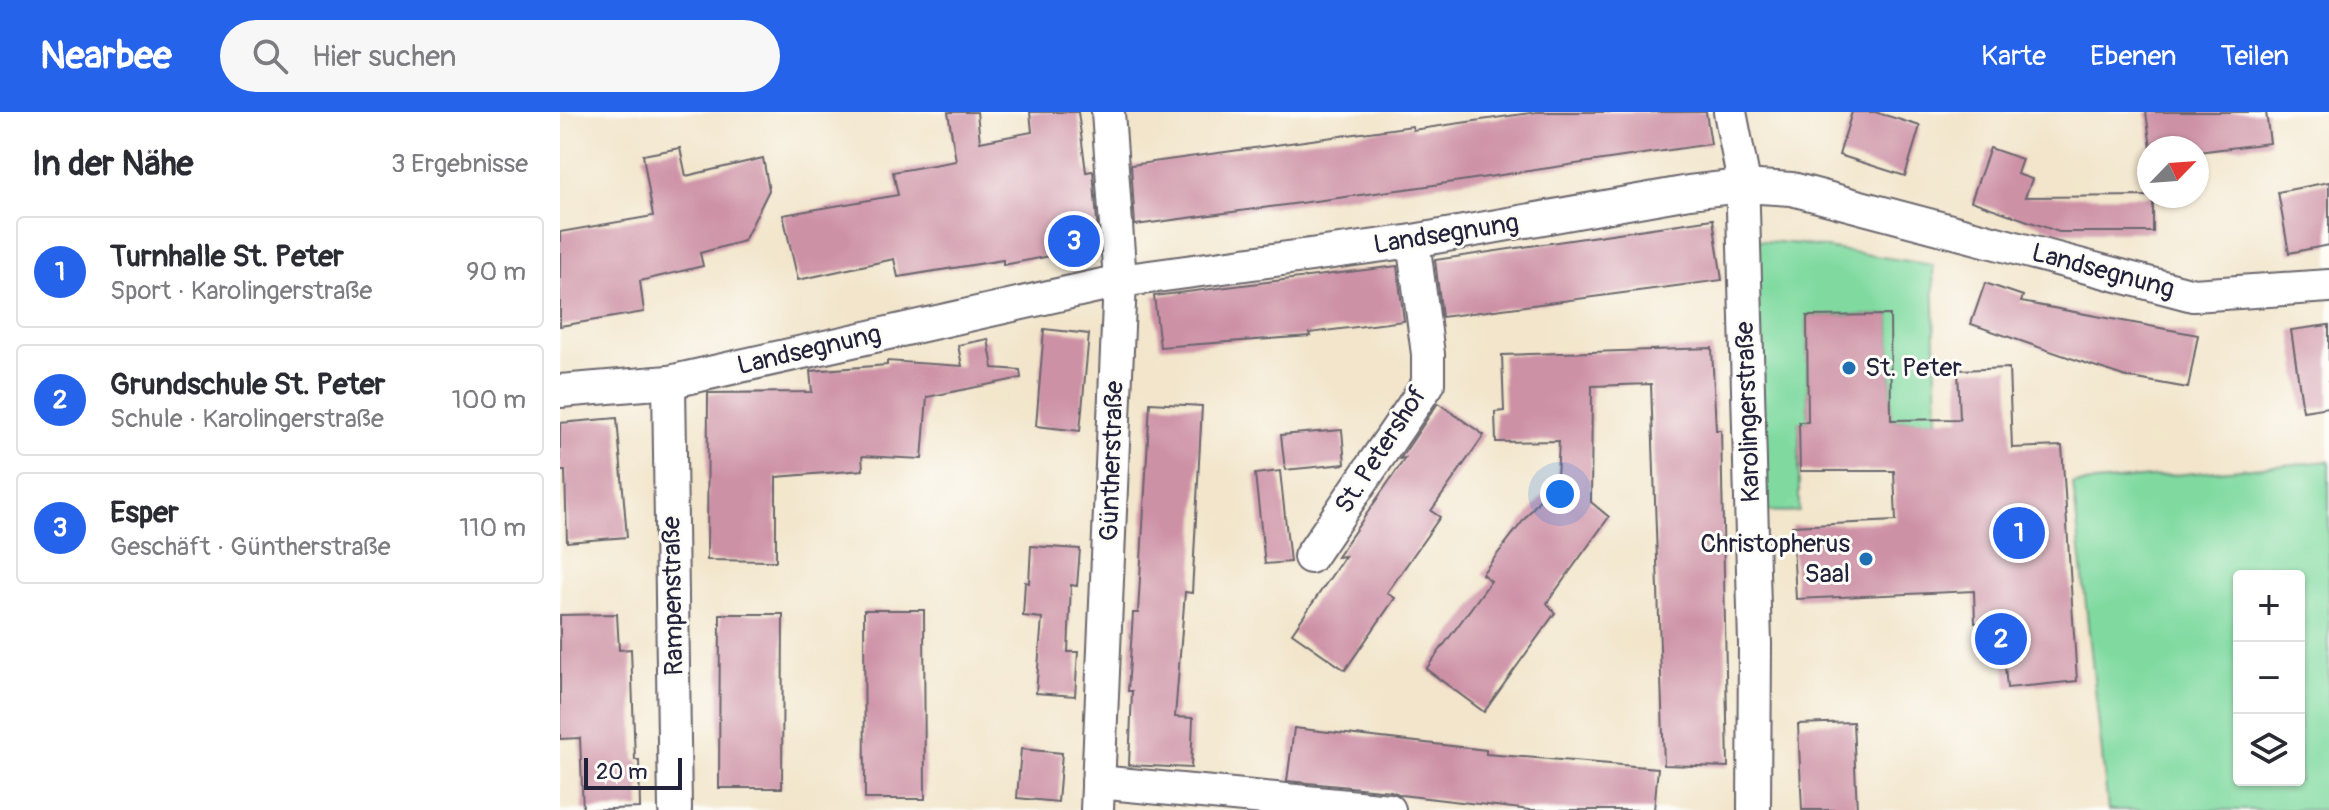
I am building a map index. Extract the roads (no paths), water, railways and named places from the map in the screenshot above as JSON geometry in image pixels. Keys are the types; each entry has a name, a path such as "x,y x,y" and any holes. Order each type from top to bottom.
{"street":[{"name":"Güntherstraße","path":"1097,796 1120,281 1108,112"},
{"name":"Karolingerstraße","path":"1730,112 1742,173 1755,644 1754,810"},
{"name":"Landsegnung","path":"560,391 669,382 1120,281 1413,241 1689,192 1741,186 1792,189 2193,295 2329,286"},
{"name":"St. Petershof","path":"1310,557 1428,384 1428,354 1413,241"},
{"name":"Rampenstraße","path":"669,382 675,810"},
{"path":"1097,796 1389,810"}],"place":[{"name":"Esper","path":"1074,241"},
{"name":"St. Peter","path":"1849,368"},
{"name":"Turnhalle St. Peter","path":"2019,533"},
{"name":"Christopherus Saal","path":"1866,559"},
{"name":"Grundschule St. Peter","path":"2001,639"}]}
